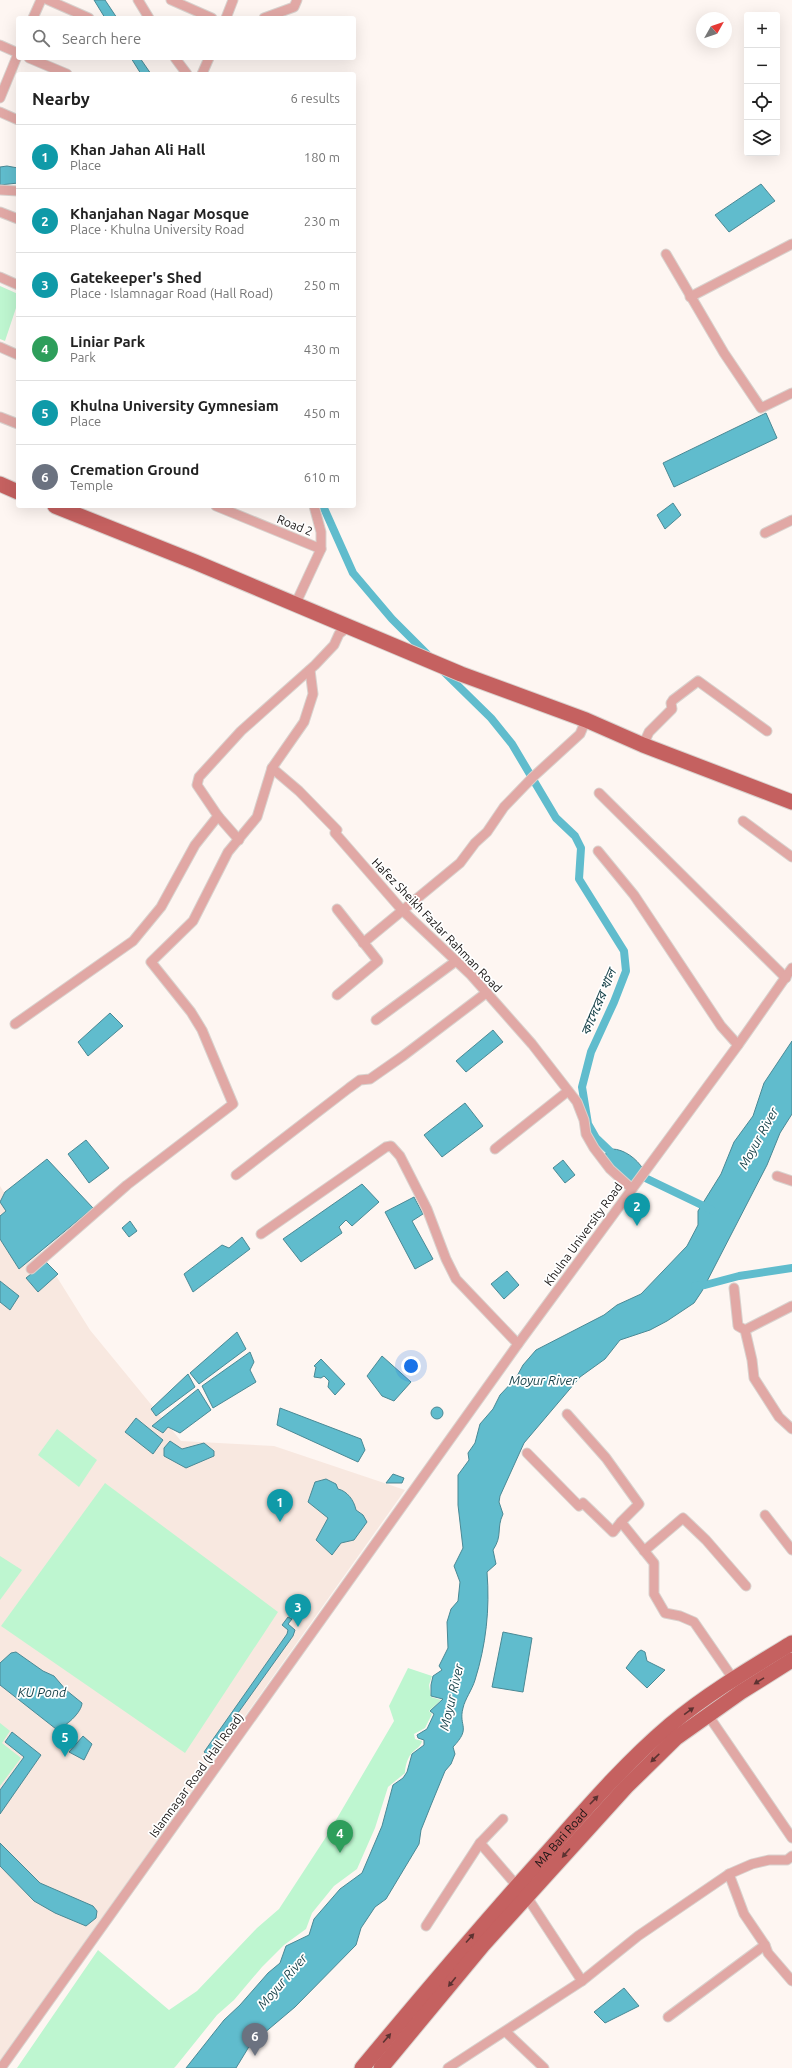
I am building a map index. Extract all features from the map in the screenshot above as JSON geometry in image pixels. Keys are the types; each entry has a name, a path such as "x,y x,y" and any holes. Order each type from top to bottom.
{"main road":[{"path":"0,484 16,491"},
{"path":"60,508 195,562 461,674 586,720 643,745 792,802"},
{"name":"MA Bari Road","path":"362,2068 465,1944 590,1804 633,1760 671,1725 734,1680 792,1643"},
{"name":"MA Bari Road","path":"381,2068 483,1945 626,1787 676,1738 741,1692 792,1660"}],"street":[{"path":"34,16 41,0"},
{"path":"48,0 84,16"},
{"path":"138,0 148,16"},
{"path":"171,0 207,16"},
{"path":"227,16 233,0"},
{"path":"269,16 294,7 297,0"},
{"path":"0,45 16,53"},
{"path":"0,98 16,59"},
{"path":"34,60 62,72"},
{"path":"176,60 186,72"},
{"path":"203,72 208,60"},
{"path":"0,112 16,119"},
{"path":"0,190 16,191"},
{"path":"0,212 16,218"},
{"path":"690,297 792,244"},
{"path":"666,254 724,353 761,408 792,393"},
{"path":"0,277 16,284"},
{"path":"0,347 16,354"},
{"path":"0,417 16,422"},
{"name":"Road 2","path":"221,508 321,549"},
{"path":"295,605 321,549 321,532 315,508"},
{"path":"765,533 792,520"},
{"path":"239,840 218,816 197,785 199,777 241,731 310,670 334,645 339,634 349,626"},
{"path":"31,1268 127,1185 233,1104 202,1030 191,1012 151,962 193,921 228,852 256,817 272,768 304,722 313,694 310,670"},
{"path":"643,745 649,732 672,709 671,703 673,700 698,681 767,731"},
{"path":"363,943 460,863 475,843 487,832 501,810 533,777 580,734 586,720"},
{"name":"Hafez Sheikh Fazlar Rahman Road","path":"272,768 337,830 335,832 402,910 471,975 532,1044 577,1102 584,1120 586,1134 594,1148 610,1169 631,1188"},
{"path":"599,793 786,978"},
{"path":"15,1024 133,941 161,907 195,845 218,816"},
{"path":"743,820 792,857"},
{"path":"598,851 634,896 721,1026 738,1045"},
{"path":"337,909 378,961 337,995"},
{"path":"376,1020 456,961"},
{"name":"Khulna University Road","path":"410,1496 518,1344 631,1188 738,1045 792,968"},
{"path":"236,1175 360,1080 370,1078 403,1056 486,993"},
{"path":"495,1149 568,1091"},
{"path":"261,1234 386,1147 390,1146 400,1156 427,1209 446,1259 456,1278 518,1344"},
{"path":"777,1176 792,1181"},
{"path":"734,1288 738,1326 745,1330 752,1360 754,1378 779,1417 792,1429"},
{"path":"745,1330 792,1306"},
{"path":"527,1453 570,1495 579,1506 583,1503 613,1532 639,1504 606,1458 567,1414"},
{"name":"Islamnagar Road (Hall Road)","path":"2,2068 410,1496"},
{"path":"765,1515 792,1550"},
{"path":"644,1551 683,1518 706,1540 746,1586"},
{"path":"621,1522 654,1563 654,1594 665,1613 680,1616 694,1622 734,1680"},
{"path":"708,1715 792,1838"},
{"path":"426,1926 480,1843 503,1819"},
{"path":"480,1843 517,1886"},
{"path":"448,2068 506,2032 582,1981 638,1936 729,1874 752,1864 769,1860 787,1860 792,1856"},
{"path":"729,1874 744,1914 765,1945 768,1953 792,1981"},
{"path":"527,1897 582,1981"},
{"path":"668,2017 765,1945"},
{"path":"506,2032 544,2068"}],"shaded area":[{"path":"0,1186 90,1330 181,1441 274,1446 405,1490 0,2062"}],"green space":[{"path":"0,286 16,293 16,308 5,341 0,339"},
{"path":"57,1429 97,1460 79,1487 38,1455"},
{"path":"105,1483 278,1612 185,1753 1,1626"},
{"path":"0,1556 22,1570 0,1600"},
{"path":"408,1668 432,1676 429,1685 431,1697 441,1700 429,1711 432,1714 425,1728 414,1734 415,1739 422,1741 406,1763 405,1773 388,1787 375,1828 357,1869 334,1886 312,1913 306,1929 284,1945 262,1967 234,2000 217,2015 176,2066 174,2068 17,2068 98,1950 169,2010 197,1991 257,1928 279,1909 326,1837 394,1721 389,1706"},
{"path":"0,1723 10,1731 2,1743 21,1758 0,1786"}],"water":[{"path":"94,0 105,0 116,16 104,16"},
{"path":"132,60 141,60 150,72 140,72"},
{"path":"7,166 16,168 16,183 0,185 0,167"},
{"path":"761,184 775,201 729,232 715,215"},
{"path":"766,413 777,438 674,487 663,463"},
{"path":"673,503 681,515 665,529 657,515"},
{"path":"110,1013 123,1026 88,1056 78,1042"},
{"path":"493,1030 503,1042 466,1072 456,1061"},
{"name":"Moyur River","path":"792,1041 792,1114 780,1133 767,1165 702,1291 694,1303 667,1321 650,1330 620,1340 605,1359 580,1377 524,1443 500,1496 499,1502 503,1514 498,1540 493,1550 496,1564 487,1572 488,1600 482,1654 475,1680 463,1708 462,1735 453,1747 455,1754 451,1764 445,1771 421,1830 419,1844 386,1899 375,1907 361,1928 356,1945 295,2007 250,2045 236,2068 186,2068 224,2020 240,2005 268,1973 280,1963 286,1946 309,1935 314,1919 340,1889 362,1873 382,1826 393,1785 403,1778 407,1772 412,1754 424,1745 424,1740 418,1738 417,1735 427,1729 434,1714 430,1711 443,1699 431,1696 431,1685 433,1676 442,1670 439,1666 448,1648 447,1622 451,1609 458,1601 460,1582 454,1566 463,1548 458,1505 458,1475 469,1460 468,1453 475,1443 480,1424 493,1409 500,1395 516,1378 523,1365 536,1350 604,1315 617,1305 641,1294 687,1246 698,1225 698,1211 721,1174 734,1142 753,1116 764,1083"},
{"path":"465,1103 483,1126 442,1157 424,1135"},
{"path":"86,1140 109,1168 89,1183 68,1154"},
{"path":"612,1149 617,1149 626,1153 634,1158 640,1165 643,1169 642,1172 637,1174 637,1179 631,1182 605,1158 606,1153"},
{"path":"47,1159 93,1208 19,1269 0,1239 0,1216 6,1211 0,1202 5,1192"},
{"path":"563,1160 575,1175 565,1183 553,1168"},
{"path":"362,1184 379,1202 352,1226 346,1220 339,1227 342,1233 301,1262 283,1239"},
{"path":"414,1197 423,1214 412,1221 433,1259 415,1269 385,1212"},
{"path":"130,1221 137,1231 129,1237 122,1228"},
{"path":"242,1237 250,1249 193,1292 184,1274 222,1245 229,1248"},
{"path":"46,1262 58,1274 38,1292 26,1278"},
{"path":"507,1271 519,1285 504,1299 491,1284"},
{"path":"0,1281 19,1296 10,1310 0,1302"},
{"path":"237,1332 246,1349 199,1384 190,1373"},
{"path":"250,1352 254,1362 250,1370 256,1382 213,1408 202,1386"},
{"path":"382,1356 411,1382 394,1401 382,1396 367,1376"},
{"path":"321,1359 345,1384 335,1395 328,1387 329,1381 324,1376 321,1378 314,1377 316,1367 314,1366"},
{"path":"188,1374 195,1387 156,1416 151,1409"},
{"path":"198,1389 211,1410 180,1433 168,1427 163,1433 152,1426"},
{"path":"435,1407 439,1407 443,1413 439,1419 435,1419 431,1415 431,1411"},
{"path":"280,1408 361,1439 365,1450 358,1462 277,1425"},
{"path":"136,1418 163,1440 153,1454 125,1432"},
{"path":"170,1441 182,1449 204,1443 214,1451 214,1456 186,1468 164,1456 164,1448"},
{"path":"393,1474 404,1478 402,1483 386,1483"},
{"path":"326,1479 336,1484 338,1489 350,1496 356,1510 363,1515 367,1522 354,1540 341,1543 332,1555 316,1540 328,1518 308,1502 315,1482"},
{"path":"288,1617 292,1619 288,1624 295,1630 293,1636 208,1755 204,1752 287,1634 288,1630 282,1625"},
{"path":"503,1632 532,1638 523,1692 492,1687"},
{"path":"641,1650 645,1652 647,1661 665,1670 647,1688 626,1668"},
{"name":"KU Pond","path":"16,1652 43,1671 54,1676 66,1690 82,1703 76,1715 64,1726 56,1729 0,1685 0,1663 11,1653"},
{"path":"12,1732 41,1755 0,1814 0,1790 24,1757 5,1742"},
{"path":"83,1736 92,1744 84,1760 69,1752"},
{"path":"0,1843 40,1883 93,1906 97,1911 96,1918 86,1926 55,1913 34,1901 0,1866"},
{"path":"624,1988 639,2006 605,2023 594,2012"}],"waterway":[{"path":"324,508 353,573 392,619 430,657"},
{"name":"কাদেরের খাল","path":"442,670 491,718 512,744 556,818 575,836 581,848 579,879 624,951 626,971 614,1002 591,1052 582,1087 588,1124 596,1138 617,1158"},
{"name":"কাদেরের খাল","path":"637,1174 712,1210"},
{"path":"695,1286 705,1285 739,1276 792,1268"}],"place":[{"name":"Khanjahan Nagar Mosque","path":"637,1226"},
{"name":"Khan Jahan Ali Hall","path":"280,1522"},
{"name":"Gatekeeper's Shed","path":"298,1627"},
{"name":"Khulna University Gymnesiam","path":"65,1757"},
{"name":"Liniar Park","path":"340,1853"},
{"name":"Cremation Ground","path":"255,2056"}]}
